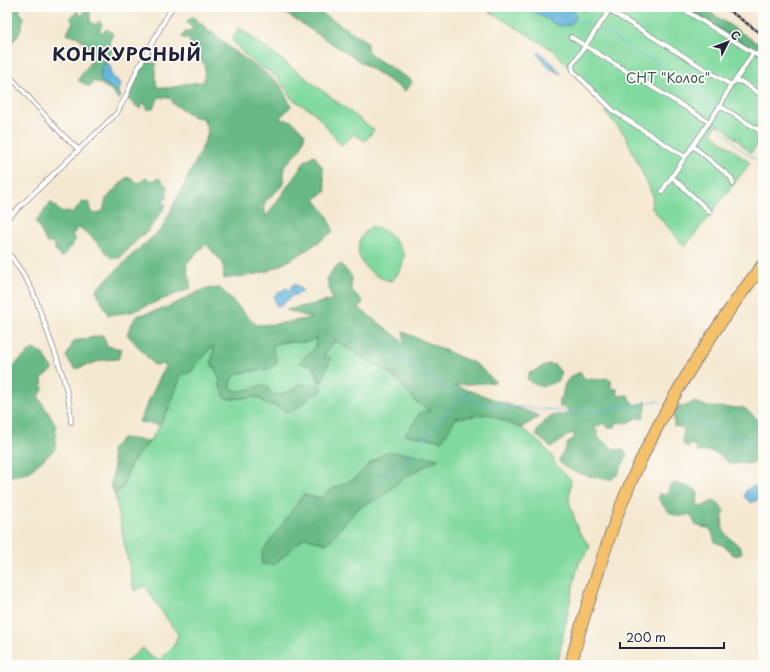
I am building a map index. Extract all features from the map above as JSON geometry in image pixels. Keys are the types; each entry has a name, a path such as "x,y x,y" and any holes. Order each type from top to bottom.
{"main road":[{"path":"568,665 598,560 632,473 665,408 682,379 722,315 763,260"},
{"path":"574,665 603,564 637,476 686,381 727,318 763,269"}],"street":[{"path":"7,219 107,123 121,106 136,72 172,7"},
{"path":"574,7 584,10 590,7"},
{"path":"680,7 763,59"},
{"path":"685,157 615,112 573,71 572,65 607,14 608,8 731,85"},
{"path":"571,37 709,122"},
{"path":"662,191 720,106 731,85 735,82 753,53"},
{"path":"7,73 60,132 79,150"},
{"path":"735,82 742,82 763,96"},
{"path":"720,106 762,132 763,131"},
{"path":"693,146 729,176 732,179 733,184"},
{"path":"672,177 710,212"},
{"path":"7,251 23,274 40,309 58,360 70,405 71,422"}],"green space":[{"path":"7,7 21,7 19,11 24,18 19,34 7,48"},
{"path":"86,7 90,7 90,21 95,25 99,21 102,24 100,31 102,33 107,29 113,34 109,43 112,51 110,57 102,67 100,80 119,93 121,97 118,99 117,96 110,90 94,81 91,81 92,85 90,87 78,80 93,58 90,51 80,38 72,35 66,35 73,22 70,19 77,11 82,17"},
{"path":"276,7 312,7 367,42 367,51 411,80 412,83 405,91"},
{"name":"СНТ \"Колос\"","path":"482,7 684,7 763,56 763,136 751,153 722,126 717,125 711,133 750,163 685,247 651,207 653,196 625,135 606,113 608,110 553,50"},
{"path":"686,7 702,7 763,47 763,55"},
{"path":"192,16 234,51 279,83 291,106 279,119 292,121 305,134 301,148 284,167 284,184 264,203 266,217 306,160 314,155 322,167 326,191 315,199 328,217 333,231 298,255 268,271 224,279 223,263 206,244 186,264 191,288 131,312 108,315 96,290 133,254 161,230 200,153 208,132 203,118 194,117 172,103 173,100 169,98 159,97 153,108 148,110 144,102 140,109 128,99 132,90 130,88 146,58 153,55 148,63 156,63 155,74 157,87 167,88 180,86 182,84 204,82 205,64 191,53 190,40 182,37 185,32 194,29 186,22"},
{"path":"239,28 374,130 365,141 354,134 341,145 315,113 291,98 280,80 269,71 261,68 243,53 232,40"},
{"path":"127,177 139,183 146,178 152,181 159,178 167,186 167,198 162,200 166,206 148,231 140,237 120,258 111,258 92,237 79,227 72,235 76,239 62,258 56,251 53,243 47,243 36,221 51,202 61,212 69,211 72,214 82,202 90,203 90,211 95,214 103,211 106,199"},
{"path":"371,226 385,231 393,237 404,253 401,268 391,281 377,276 365,266 361,260 359,246 361,238"},
{"path":"341,264 352,277 351,289 363,301 359,308 405,343 403,332 476,364 496,382 454,385 540,416 521,428 488,414 456,418 442,441 405,435 421,412 431,411 417,403 398,379 335,340 323,356 331,358 321,383 313,366 298,363 315,348 316,338 305,342 284,342 273,345 272,351 277,360 276,365 272,368 239,373 231,380 230,385 233,390 242,391 266,386 273,394 276,395 287,392 301,384 317,385 322,387 321,393 311,395 304,403 291,412 286,412 277,406 266,404 258,397 225,398 220,387 219,377 211,362 214,351 212,346 192,371 187,374 185,372 180,378 170,406 160,425 139,422 166,364 154,365 127,334 136,316 166,308 204,289 220,288 256,325 276,324 312,318 286,310 332,300 327,279 334,268"},
{"path":"103,335 107,346 122,349 118,359 103,360 75,369 66,357 74,341"},
{"path":"316,338 315,348 299,363 313,366 320,383 331,358 323,357 335,340 398,380 417,403 432,412 421,412 406,435 441,441 456,418 488,414 521,428 530,434 545,448 551,455 556,465 571,480 569,501 578,530 590,547 579,563 576,573 557,665 122,665 143,648 149,656 159,660 174,645 178,635 145,586 134,591 115,495 123,488 131,463 150,441 160,425 170,406 180,378 185,372 192,371 212,346 214,351 211,362 219,377 220,387 230,399 258,397 266,404 277,406 286,412 304,403 311,395 301,384 287,392 276,395 273,394 266,386 238,392 233,391 230,385 231,380 239,373 272,368 273,345 284,342 311,341","holes":["438,459 405,477 381,497 359,507 327,544 305,537 291,513 303,495 320,498 333,489 354,479 370,463"]},
{"path":"33,349 44,355 53,370 42,378 43,390 38,396 56,426 55,449 28,473 7,477 7,371"},
{"path":"548,364 555,365 560,371 561,375 557,381 542,387 530,382 527,379 529,373"},
{"path":"581,372 583,378 598,380 606,378 611,381 611,388 617,389 618,396 628,395 633,404 637,405 646,401 646,408 643,418 636,418 627,423 617,422 615,427 607,427 603,423 597,427 593,426 597,431 597,436 601,440 614,449 624,450 627,455 618,474 610,480 577,473 559,462 567,444 575,437 572,433 551,447 536,435 540,426 547,419 553,416 564,415 569,412 567,408 560,407 558,400 563,395 564,386 568,380 573,375"},
{"path":"693,402 708,407 744,408 757,419 763,421 763,437 760,437 759,443 763,445 763,455 760,456 757,462 754,463 738,463 731,465 719,454 709,451 697,452 696,447 691,444 687,447 683,444 684,428 674,426 674,410 679,406 684,407"},
{"path":"122,438 150,441 131,463 123,488 115,495 111,486 114,466 111,450"},
{"path":"386,452 413,454 439,459 405,477 381,497 359,507 327,544 305,537 274,565 261,564 263,551 303,495 320,498 333,489 354,479 370,463"},
{"path":"675,483 695,489 698,495 697,505 702,507 712,501 717,502 725,511 722,524 725,533 738,545 742,553 737,556 732,554 724,546 715,542 709,528 696,525 690,514 677,516 673,515 667,510 658,498 659,493 662,495 667,495 670,485"}],"water":[{"path":"527,7 562,7 575,12 576,17 570,25 559,26"},
{"path":"539,52 562,74 553,71 548,67 538,55"},
{"path":"107,62 111,68 110,72 113,77 121,83 119,93 100,80 102,67"},
{"path":"294,284 303,292 292,296 280,307 276,305 274,296 286,288 290,290 292,289 291,286"},
{"path":"753,486 760,487 763,495 762,498 751,503 744,497 746,490"}],"waterway":[{"path":"574,21 590,24 596,27"},
{"path":"598,29 614,37 635,52 650,58 705,96 716,111"},
{"path":"717,114 721,129 739,148 763,165"},
{"path":"372,336 440,384 481,404 591,413 623,406 658,401 661,403"},
{"path":"421,443 444,415 464,396"},
{"path":"684,415 715,430 763,445"},
{"path":"375,484 413,454 417,448"}],"railway":[{"path":"724,7 763,35"}],"district":[{"name":"КОНКУРСНЫЙ","path":"127,53"}]}
